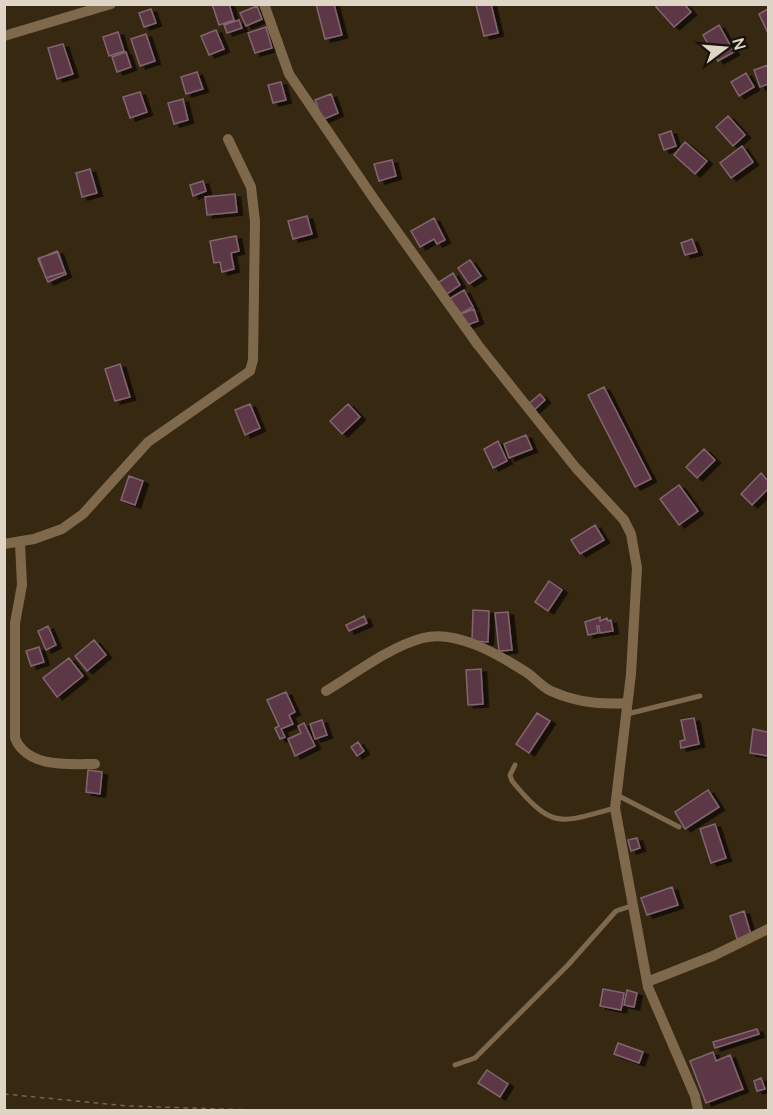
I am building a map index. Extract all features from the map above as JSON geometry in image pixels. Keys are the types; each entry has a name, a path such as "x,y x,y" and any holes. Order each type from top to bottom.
{"street":[{"path":"4,36 111,4"},
{"path":"264,4 289,74 374,199 478,345 576,468 624,520 631,534 636,568 632,674 615,808 631,906 647,982 695,1096 698,1110"},
{"path":"4,544 12,541 20,543 62,529 83,514 148,442 250,371 253,360 255,221 251,187 228,139"},
{"path":"20,543 22,585 15,623 15,738 19,748 31,757 59,764 95,764"},
{"path":"326,691 400,647 425,637 451,638 501,657 549,690 573,699 604,704 627,703"},
{"path":"647,982 713,956 768,929"}],"lane":[{"path":"626,715 700,696"},
{"path":"515,765 510,775 512,781 542,812 560,821 615,808"},
{"path":"617,794 679,827"},
{"path":"455,1065 475,1058 568,965 616,911 631,906"}],"path":[{"path":"4,1094 128,1106 254,1110"}],"building":[{"path":"212,4 229,4 234,20 219,25"},
{"path":"316,4 334,4 342,35 325,39"},
{"path":"491,4 498,33 484,36 476,5"},
{"path":"658,4 684,4 691,12 674,27 656,7"},
{"path":"257,6 262,19 246,26 240,13"},
{"path":"151,9 156,23 144,27 139,13"},
{"path":"768,9 768,30 767,31 759,14"},
{"path":"239,20 242,28 227,33 224,25"},
{"path":"719,25 734,52 718,61 703,35"},
{"path":"266,27 272,48 255,53 248,33"},
{"path":"216,30 224,49 209,55 201,36"},
{"path":"118,32 124,51 109,56 103,37"},
{"path":"146,34 155,61 140,66 131,39"},
{"path":"63,44 73,74 57,79 48,48"},
{"path":"126,52 131,67 117,72 112,57"},
{"path":"768,65 768,84 760,87 754,70"},
{"path":"197,72 203,89 186,94 181,77"},
{"path":"746,73 754,87 739,96 731,82"},
{"path":"281,82 286,100 273,103 268,85"},
{"path":"140,92 147,112 130,118 123,97"},
{"path":"331,94 338,113 322,120 315,100"},
{"path":"183,99 188,120 174,124 168,103"},
{"path":"728,116 745,135 733,146 716,127"},
{"path":"671,131 676,146 664,150 659,135"},
{"path":"685,142 707,161 695,174 674,155"},
{"path":"742,146 753,162 731,178 720,163"},
{"path":"392,160 396,176 379,181 374,164"},
{"path":"90,169 97,193 82,197 76,173"},
{"path":"203,181 206,191 193,196 190,185"},
{"path":"235,194 237,212 207,215 205,197"},
{"path":"307,216 312,234 293,239 288,221"},
{"path":"434,218 445,240 437,244 434,239 420,247 411,231"},
{"path":"236,236 239,251 231,253 234,269 222,272 220,262 214,263 210,241"},
{"path":"692,239 697,252 685,255 681,243"},
{"path":"57,251 66,274 48,282 38,259"},
{"path":"58,252 65,272 46,278 39,258"},
{"path":"470,260 481,276 469,284 458,268"},
{"path":"453,273 460,285 444,296 436,284"},
{"path":"464,290 473,307 458,315 449,299"},
{"path":"474,309 478,321 465,326 461,314"},
{"path":"120,364 130,397 115,401 105,369"},
{"path":"604,387 651,479 635,487 588,395"},
{"path":"540,394 545,400 532,412 526,406"},
{"path":"250,404 260,428 245,435 235,410"},
{"path":"348,404 360,417 342,434 330,421"},
{"path":"526,435 532,449 509,458 504,444"},
{"path":"498,441 507,461 493,468 484,449"},
{"path":"704,449 715,460 697,478 686,467"},
{"path":"761,473 768,481 768,489 752,505 741,494"},
{"path":"129,476 143,481 135,505 121,500"},
{"path":"679,485 698,511 679,525 660,499"},
{"path":"595,525 604,540 580,554 571,540"},
{"path":"549,581 562,590 548,611 535,602"},
{"path":"473,610 489,611 488,642 472,641"},
{"path":"508,612 512,650 499,651 495,613"},
{"path":"364,616 367,623 349,631 346,625"},
{"path":"600,617 600,621 607,618 608,621 611,620 613,631 600,633 599,626 597,626 598,633 588,635 585,622"},
{"path":"48,626 56,645 46,650 38,631"},
{"path":"94,640 106,655 87,671 75,656"},
{"path":"39,647 44,662 31,666 26,651"},
{"path":"69,658 83,676 57,697 43,678"},
{"path":"481,669 483,704 468,705 466,670"},
{"path":"286,692 295,712 289,715 293,724 281,729 285,737 280,739 275,728 279,726 267,700"},
{"path":"537,713 550,721 529,753 516,744"},
{"path":"694,718 699,744 681,748 680,741 685,740 681,720"},
{"path":"322,720 327,735 315,739 310,724"},
{"path":"304,723 315,746 295,756 288,739 301,733 298,726"},
{"path":"753,729 768,732 768,756 750,753"},
{"path":"358,742 364,751 357,756 351,747"},
{"path":"88,770 102,772 100,794 86,792"},
{"path":"708,790 719,807 685,829 675,812"},
{"path":"715,824 726,858 711,863 700,829"},
{"path":"637,838 640,848 631,851 628,840"},
{"path":"672,887 678,905 647,915 641,898"},
{"path":"744,911 751,935 737,939 730,916"},
{"path":"603,989 624,993 621,1010 600,1006"},
{"path":"627,990 637,993 634,1007 624,1005"},
{"path":"757,1029 759,1034 715,1048 713,1042"},
{"path":"618,1043 643,1052 639,1063 614,1054"},
{"path":"713,1052 716,1061 730,1055 743,1089 706,1103 690,1061"},
{"path":"487,1070 508,1084 500,1097 478,1083"},
{"path":"761,1078 765,1089 757,1091 754,1081"}]}
